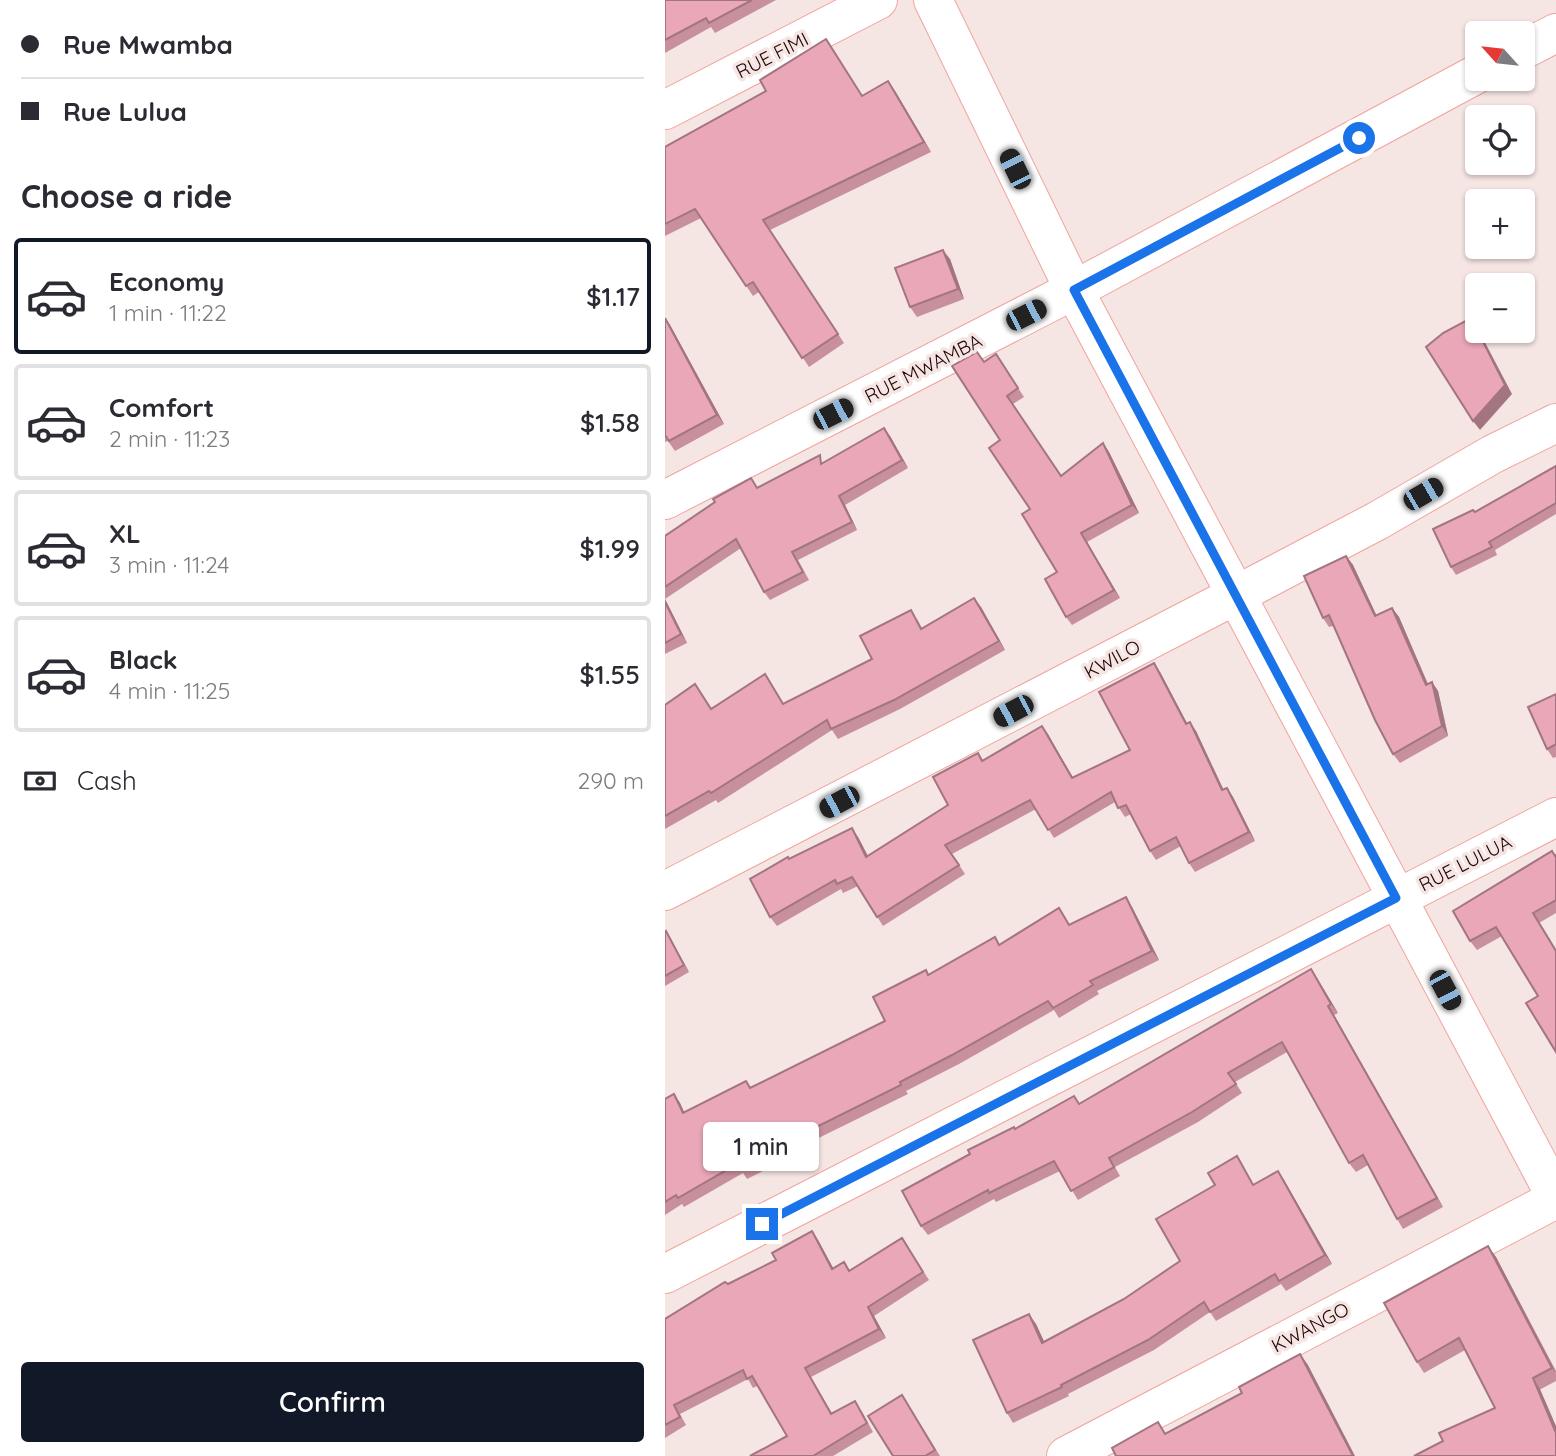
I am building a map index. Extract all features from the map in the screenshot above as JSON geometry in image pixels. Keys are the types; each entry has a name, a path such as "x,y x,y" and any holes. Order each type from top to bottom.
{"street":[{"name":"RUE FIMI","path":"665,110 878,0"},
{"path":"933,0 1074,290 1556,1198"},
{"path":"1535,44 1556,33"},
{"name":"RUE MWAMBA","path":"665,500 1074,290 1465,80"},
{"name":"KWILO","path":"665,891 1377,521 1493,454 1556,423"},
{"name":"RUE LULUA","path":"665,1274 1556,817"},
{"name":"KWANGO","path":"1066,1456 1556,1198"}],"building":[{"path":"665,0 752,0 709,23 706,18 665,40"},
{"path":"826,39 862,96 888,81 924,142 763,220 838,334 802,358 753,282 746,286 695,209 665,224 665,147 766,91 760,80"},
{"path":"943,250 958,289 910,307 895,268"},
{"path":"665,318 717,415 669,441 665,435"},
{"path":"1465,321 1465,343 1484,343 1505,385 1473,421 1426,347 1443,333"},
{"path":"977,352 984,362 996,354 1018,388 1007,396 1061,476 1103,443 1132,505 1081,533 1114,590 1066,617 1045,579 1057,572 1022,514 1030,509 989,448 1000,440 952,366"},
{"path":"884,428 902,460 839,496 852,522 792,552 803,572 764,592 736,539 665,587 665,536 715,502 713,499 751,478 757,488 820,455 821,464"},
{"path":"1556,466 1556,503 1489,542 1492,547 1451,567 1433,529 1473,510 1475,512"},
{"path":"1346,556 1375,616 1392,608 1426,685 1432,682 1442,726 1393,754 1375,720 1329,615 1323,618 1304,576"},
{"path":"974,598 999,641 894,700 831,729 827,720 711,793 709,791 665,816 665,705 695,684 711,709 765,674 783,704 872,659 860,636 911,610 921,629"},
{"path":"665,602 681,634 665,643"},
{"path":"1154,663 1186,724 1190,722 1222,790 1227,788 1249,832 1189,863 1176,837 1150,851 1126,805 1118,808 1111,792 1048,830 1030,800 945,845 959,865 877,917 852,877 837,884 835,880 770,917 750,879 788,857 789,859 852,828 866,857 948,805 933,777 978,753 982,761 1042,726 1072,778 1130,750 1099,692"},
{"path":"1556,694 1556,744 1547,749 1528,707"},
{"path":"1552,851 1556,855 1556,900 1533,913 1556,951 1556,1052 1526,1003 1538,996 1496,927 1470,941 1453,911"},
{"path":"1126,897 1152,951 1090,981 1093,985 1053,1008 1048,1001 900,1082 901,1085 778,1146 780,1150 740,1170 737,1164 678,1198 676,1195 665,1202 665,1099 674,1094 683,1113 746,1081 750,1088 885,1021 873,997 926,970 928,975 995,937 999,945 1059,908 1069,925"},
{"path":"665,932 684,965 665,976"},
{"path":"1311,969 1331,1004 1328,1006 1437,1198 1397,1219 1363,1155 1349,1163 1282,1042 1228,1073 1236,1084 1109,1158 1114,1167 1071,1191 1054,1161 989,1193 988,1190 921,1226 902,1191 970,1154 968,1150 1014,1127 1015,1129 1074,1096 1079,1104"},
{"path":"1237,1156 1253,1185 1278,1171 1325,1255 1279,1281 1275,1274 1210,1312 1204,1302 1148,1340 1061,1385 1062,1387 1007,1413 973,1340 1029,1314 1042,1343 1124,1299 1180,1261 1156,1219 1215,1185 1208,1173"},
{"path":"812,1231 832,1269 844,1262 849,1271 902,1238 923,1272 868,1307 879,1329 805,1368 831,1414 855,1401 867,1423 813,1456 750,1456 787,1436 752,1376 747,1379 743,1370 674,1405 680,1417 665,1425 665,1319 725,1282 728,1284 776,1260 772,1253"},
{"path":"1488,1246 1552,1368 1533,1378 1556,1433 1556,1456 1414,1456 1443,1441 1439,1433 1495,1408 1459,1338 1417,1362 1384,1303"},
{"path":"1300,1354 1353,1456 1116,1456 1112,1448 1158,1422 1165,1434 1242,1393 1239,1387"},
{"path":"902,1395 935,1450 925,1456 893,1456 868,1416"}],"route":[{"path":"762,1224 1396,898 1074,290 1359,138"}]}
